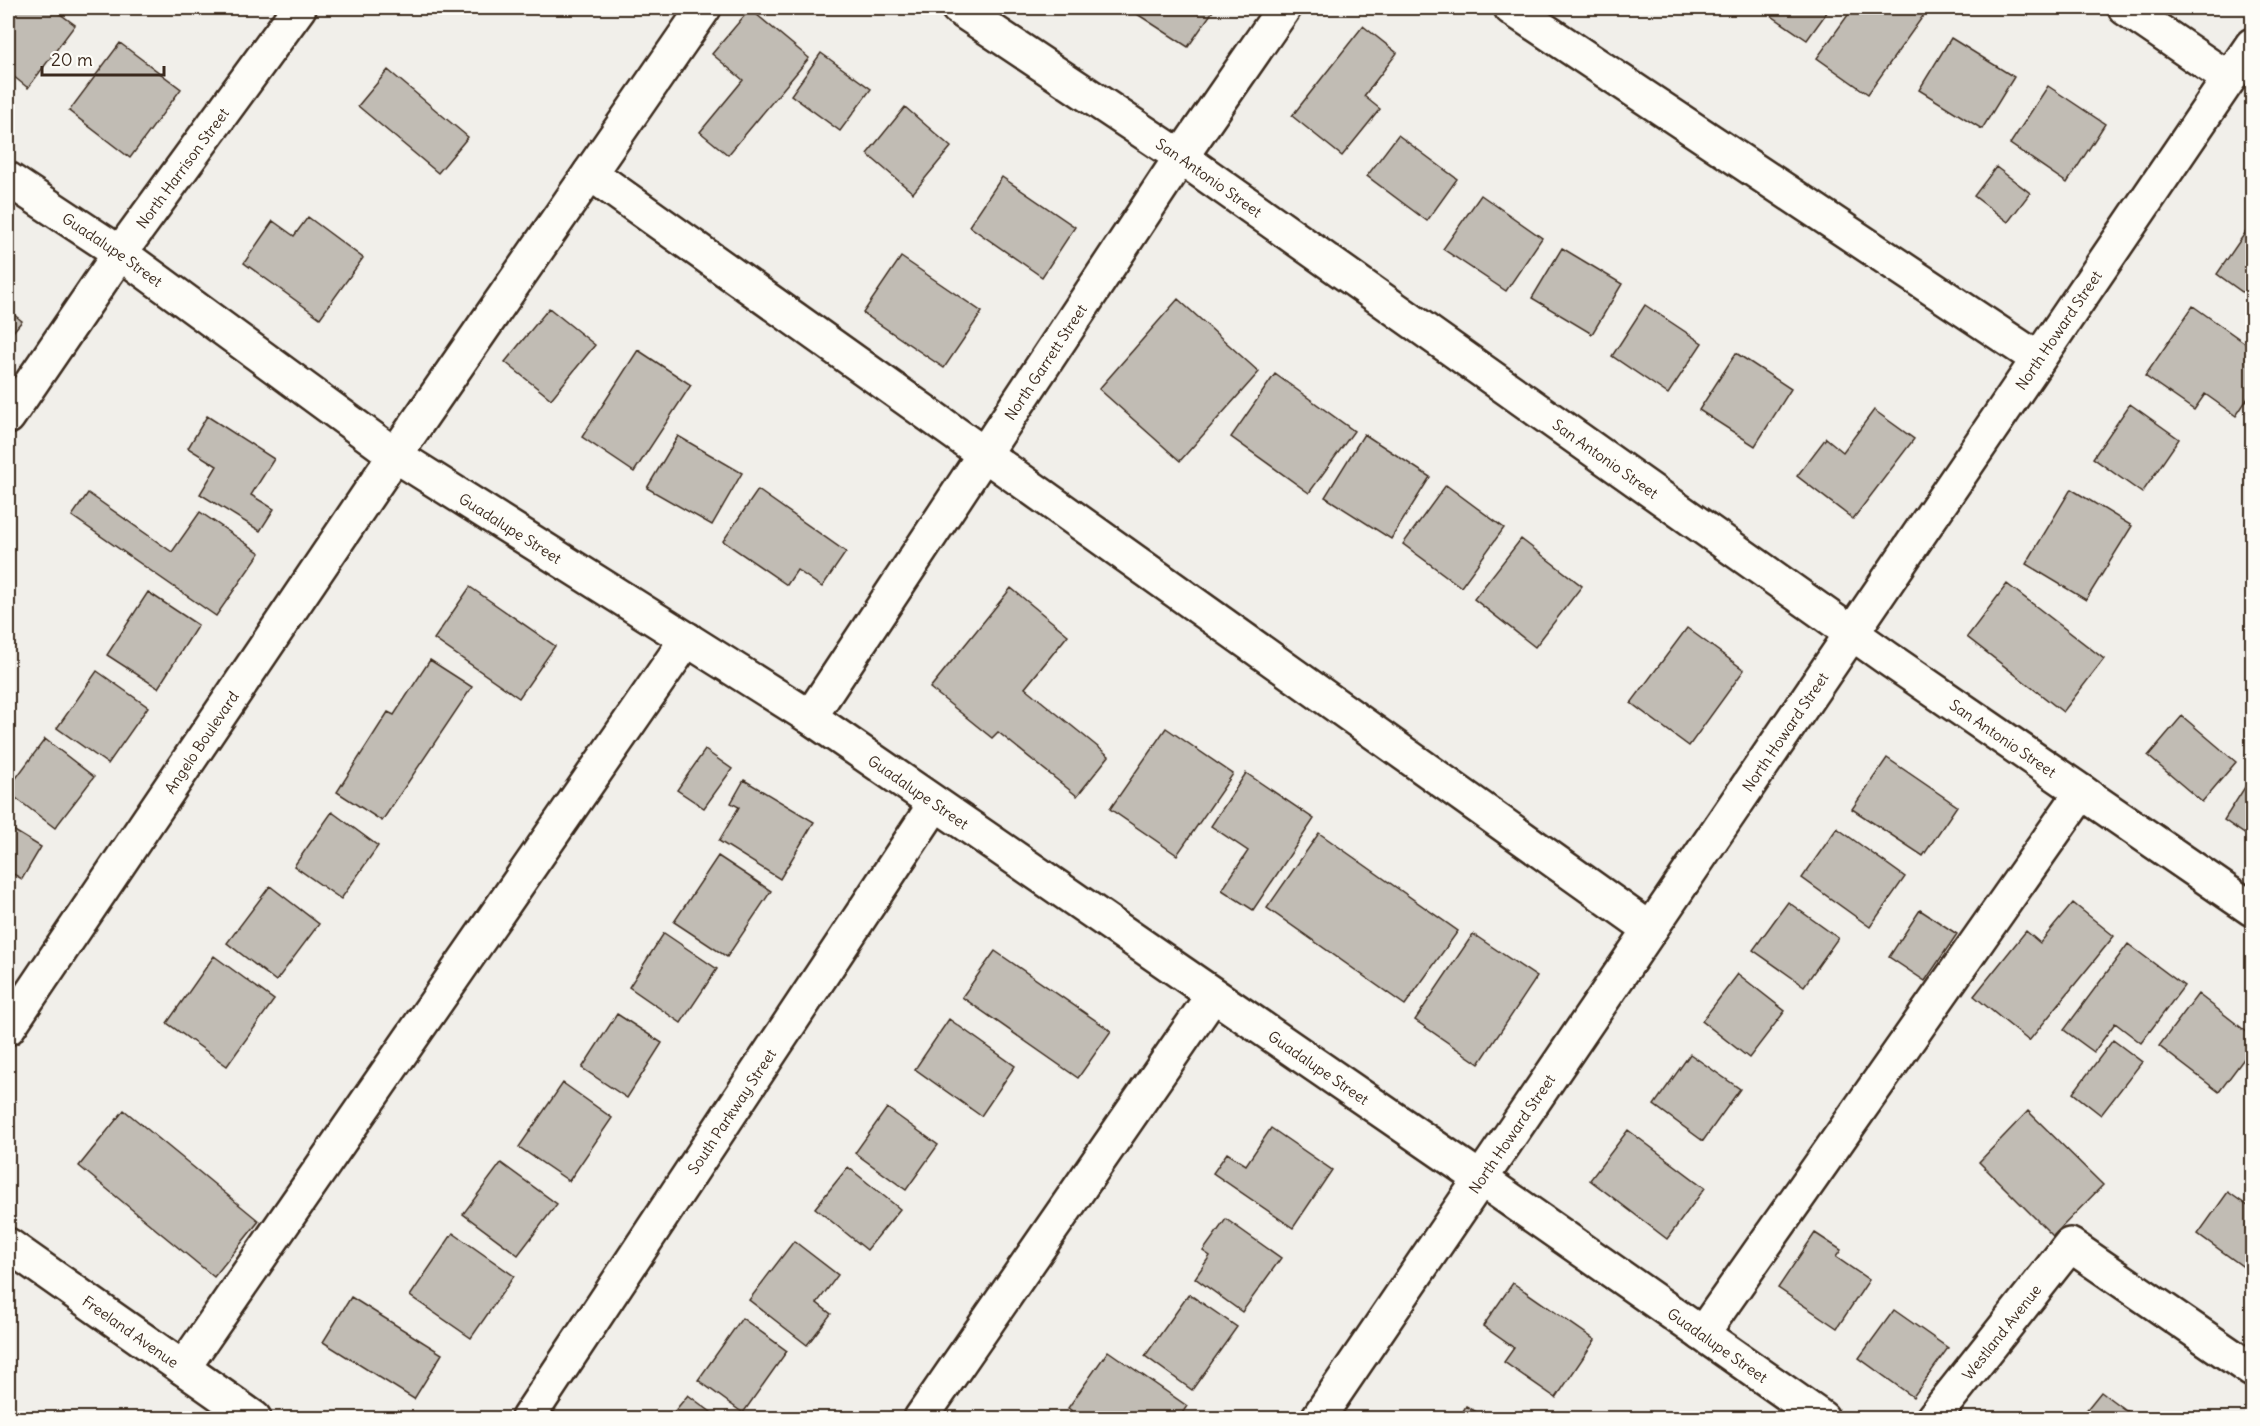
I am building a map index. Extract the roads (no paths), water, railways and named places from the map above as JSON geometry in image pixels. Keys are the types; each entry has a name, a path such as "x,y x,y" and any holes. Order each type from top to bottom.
{"street":[{"name":"North Harrison Street","path":"8,417 120,253 299,8"},
{"name":"Angelo Boulevard","path":"8,1028 395,455 704,8"},
{"name":"San Antonio Street","path":"958,8 1181,157 1852,633 2253,909"},
{"name":"North Garrett Street","path":"810,717 1181,157 1284,8"},
{"path":"1511,8 2038,359"},
{"path":"2125,8 2229,79"},
{"name":"North Howard Street","path":"1318,1419 2253,45"},
{"path":"590,173 1650,929"},
{"name":"Guadalupe Street","path":"8,179 120,253 395,455 810,717 1480,1179 1822,1419"},
{"path":"183,1368 687,639"},
{"path":"1702,1334 2082,792"},
{"name":"South Parkway Street","path":"528,1419 935,804"},
{"path":"921,1419 1213,995"},
{"name":"Freeland Avenue","path":"8,1245 254,1419"},
{"name":"Westland Avenue","path":"1933,1419 2070,1245 2253,1370"}]}
